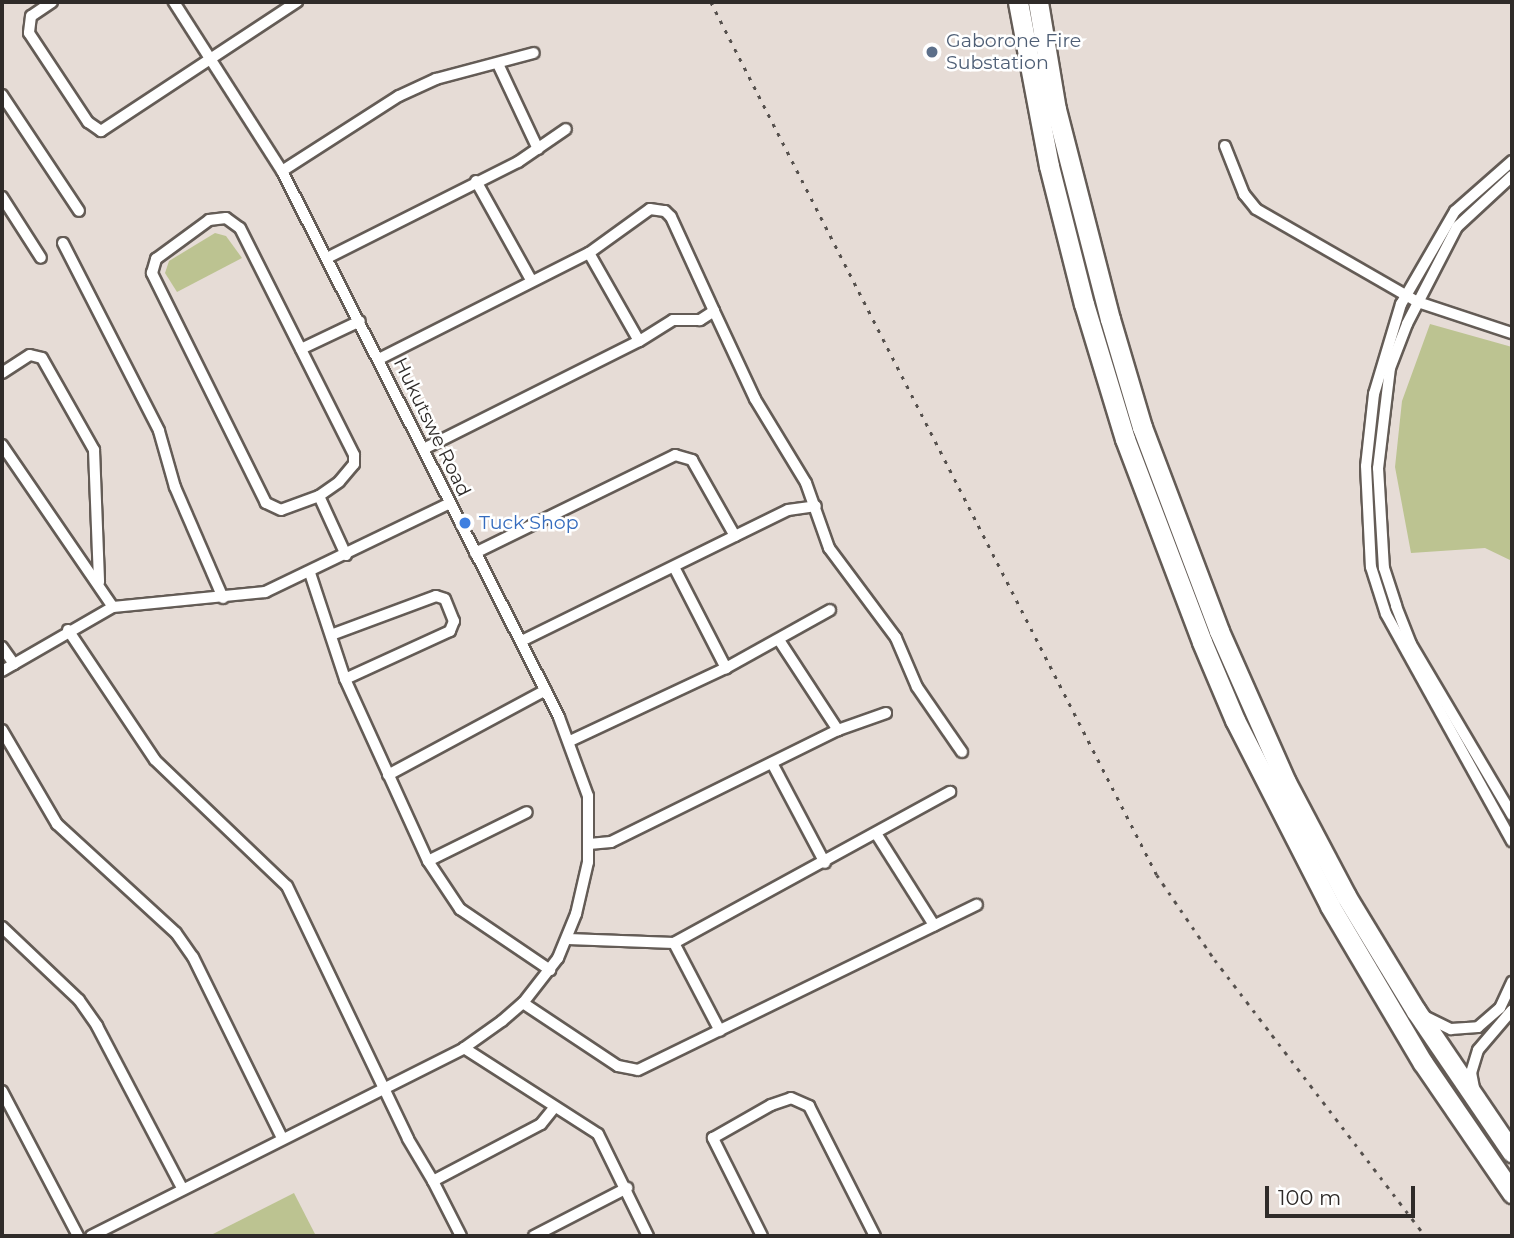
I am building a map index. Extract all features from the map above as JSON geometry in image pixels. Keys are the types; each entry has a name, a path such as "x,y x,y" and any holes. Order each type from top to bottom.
{"highway":[{"path":"1018,2 1049,166 1084,304 1125,439 1202,642 1236,720 1330,906 1423,1063 1512,1193"},
{"path":"1039,6 1056,109 1110,319 1178,528 1286,782 1346,896 1416,1011 1512,1152"}],"street":[{"path":"52,2 31,16 29,33 88,122 101,131 110,130 297,2"},
{"name":"Hukutswe Road","path":"91,1236 464,1048 523,1003 550,970 568,939 583,887 589,844 588,796 570,741 522,641 282,171 213,59 174,2"},
{"path":"282,171 399,96 436,79 534,53"},
{"path":"498,64 538,149"},
{"path":"2,95 79,211"},
{"path":"327,258 538,149 566,129"},
{"path":"1225,146 1244,194 1256,209 1418,302 1512,333"},
{"path":"1512,161 1455,211 1405,295 1370,415 1367,513 1371,566 1396,638 1512,841"},
{"path":"1512,176 1457,227 1418,302 1390,368 1381,424 1378,479 1384,568 1412,644 1512,815"},
{"path":"476,181 531,280"},
{"path":"2,197 41,258"},
{"path":"379,359 589,253 650,209 665,211 755,399 816,506 829,548 896,638 917,687 962,752"},
{"path":"209,220 234,222 354,455 350,472 319,496 281,510 266,503 154,281 156,259 209,220"},
{"path":"63,243 159,431 178,496 223,598"},
{"path":"589,253 639,341"},
{"path":"423,449 639,341 673,320 700,320 714,311"},
{"path":"301,349 360,321"},
{"path":"2,373 30,355 42,358 94,450 99,582"},
{"path":"2,445 99,582 113,607"},
{"path":"475,553 675,455 692,460 735,536"},
{"path":"319,496 346,555"},
{"path":"2,671 68,630 113,607 256,594 310,573 450,503"},
{"path":"522,641 788,510 816,506"},
{"path":"674,567 726,667"},
{"path":"310,573 345,679 428,861 460,909 550,970"},
{"path":"331,635 436,596 445,599 454,621 450,631 345,679"},
{"path":"570,741 726,667 830,610"},
{"path":"68,630 155,760 287,886 386,1087 408,1139 461,1236"},
{"path":"779,640 838,730"},
{"path":"2,647 14,664"},
{"path":"388,775 546,690"},
{"path":"589,844 622,837 838,730 886,713"},
{"path":"2,730 57,824 176,933 193,957 282,1138"},
{"path":"772,763 825,863"},
{"path":"568,939 674,943 877,835 950,792"},
{"path":"428,861 527,812"},
{"path":"877,835 934,925"},
{"path":"523,1003 618,1066 638,1070 977,905"},
{"path":"2,927 79,1000 97,1026 182,1188"},
{"path":"674,943 720,1031"},
{"path":"1416,1011 1451,1029 1478,1027 1500,1008 1512,982"},
{"path":"1475,1100 1473,1060 1512,1010"},
{"path":"464,1048 598,1134 648,1236"},
{"path":"2,1091 78,1236"},
{"path":"762,1236 713,1138 791,1098 809,1106 875,1236"},
{"path":"433,1181 541,1124 554,1108"},
{"path":"534,1236 626,1188"}],"green space":[{"path":"215,233 226,236 242,258 177,292 165,273 169,261"},
{"path":"1430,324 1512,347 1512,561 1485,548 1411,553 1395,467 1402,401"},
{"path":"294,1193 316,1236 209,1236"}],"railway":[{"path":"711,2 1157,875 1215,960 1425,1236"}],"place":[{"name":"Gaborone Fire Substation","path":"932,52"},
{"name":"Tuck Shop","path":"465,523"}]}
